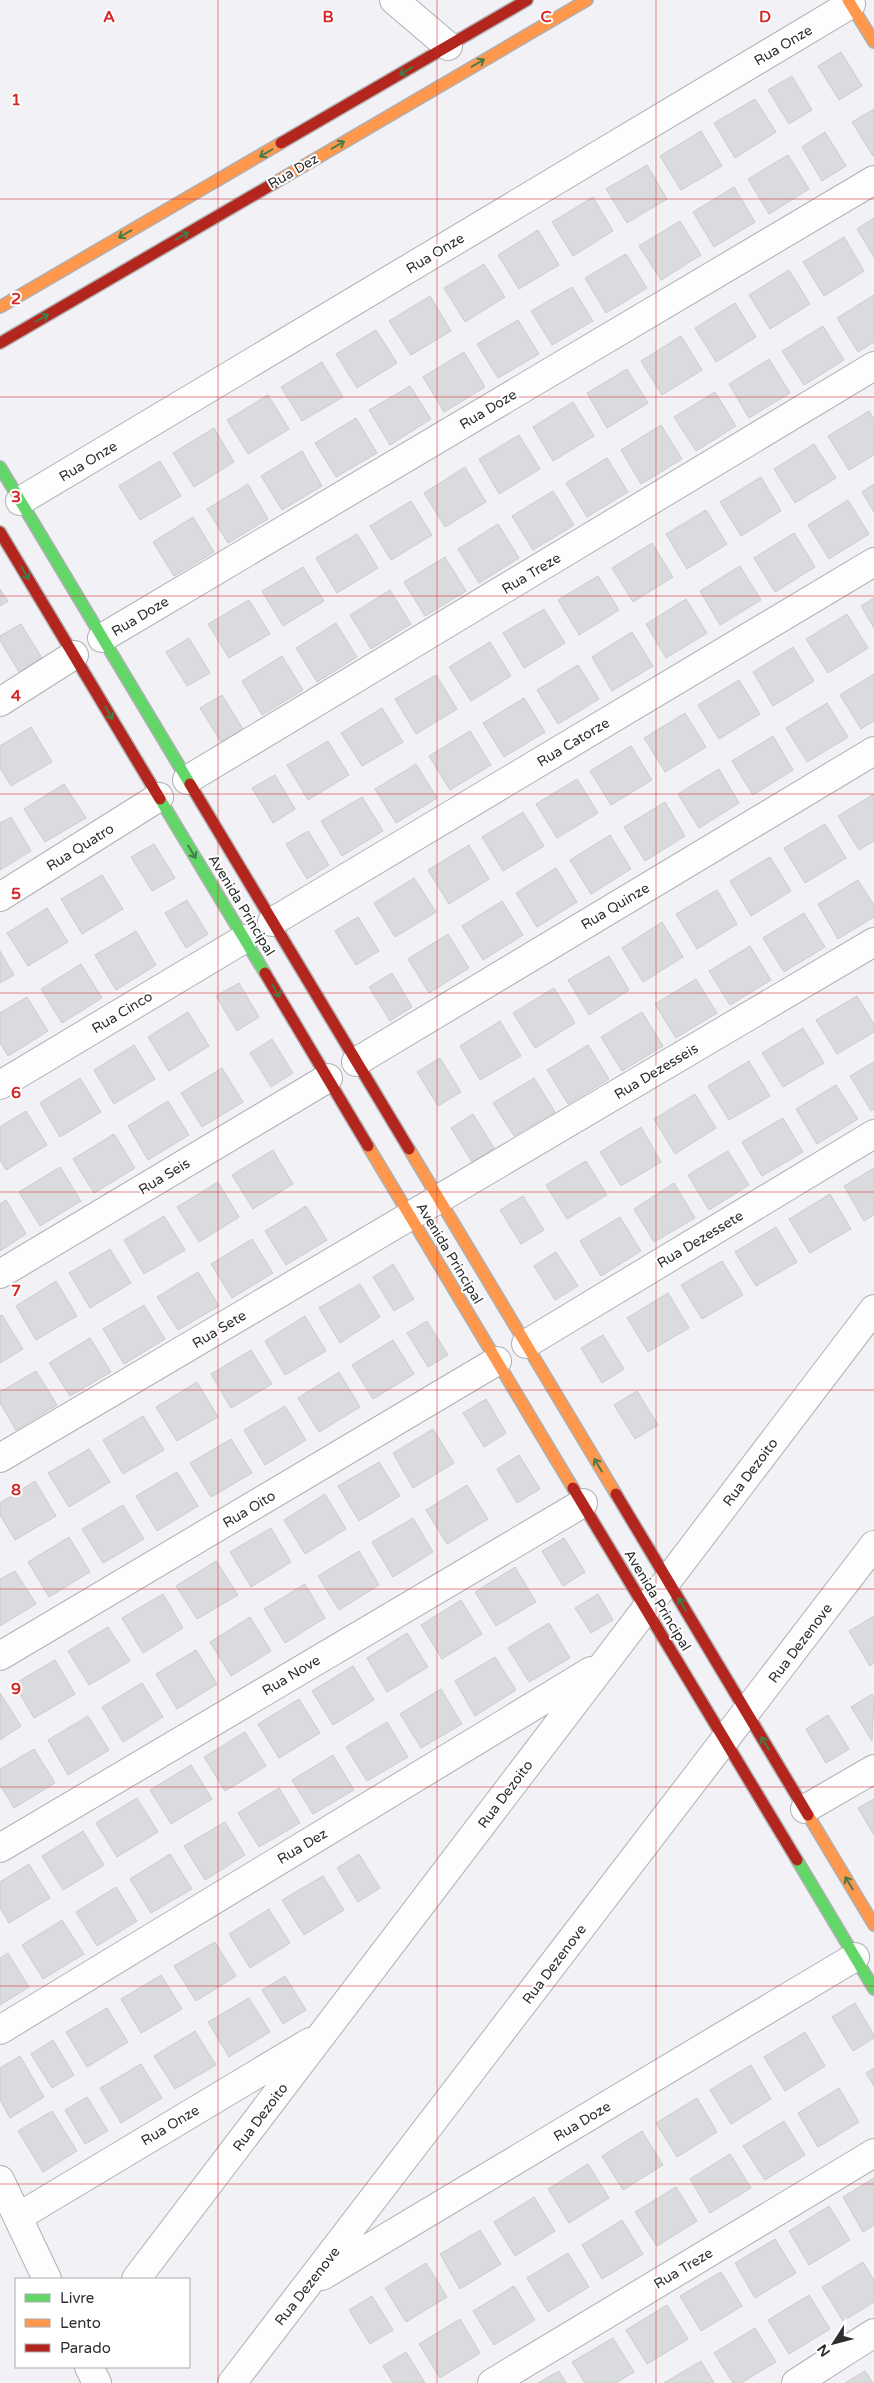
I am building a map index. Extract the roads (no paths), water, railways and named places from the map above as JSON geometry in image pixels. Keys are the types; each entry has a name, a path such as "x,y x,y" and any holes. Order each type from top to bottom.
{"street":[{"path":"394,0 448,46"},
{"path":"0,307 527,0"},
{"name":"Rua Dez","path":"0,343 587,0"},
{"path":"850,2 874,42"},
{"name":"Rua Onze","path":"20,501 850,2"},
{"name":"Rua Doze","path":"102,638 874,180"},
{"name":"Rua Treze","path":"187,780 874,366"},
{"name":"Avenida Principal","path":"0,467 874,1925"},
{"name":"Avenida Principal","path":"0,532 874,1989"},
{"name":"Rua Catorze","path":"272,922 874,562"},
{"path":"0,702 74,655"},
{"name":"Rua Quinze","path":"356,1062 874,751"},
{"name":"Rua Quatro","path":"0,897 160,797"},
{"name":"Rua Cinco","path":"0,1085 244,939"},
{"name":"Rua Dezesseis","path":"439,1199 874,942"},
{"name":"Rua Seis","path":"0,1274 328,1078"},
{"name":"Rua Dezessete","path":"526,1344 874,1134"},
{"name":"Rua Sete","path":"0,1458 439,1199"},
{"name":"Rua Dezoito","path":"137,2278 874,1309"},
{"name":"Rua Oito","path":"0,1656 497,1361"},
{"name":"Rua Nove","path":"0,1848 582,1503"},
{"name":"Rua Dezenove","path":"232,2383 874,1545"},
{"path":"842,1587 874,1568"},
{"name":"Rua Dez","path":"0,2030 604,1663"},
{"path":"805,1809 874,1768"},
{"name":"Rua Doze","path":"308,2285 855,1957"},
{"name":"Rua Onze","path":"18,2217 323,2034"},
{"name":"Rua Treze","path":"492,2383 874,2154"},
{"path":"0,2180 47,2278"},
{"path":"796,2383 874,2333"},
{"path":"90,2368 97,2383"}]}
